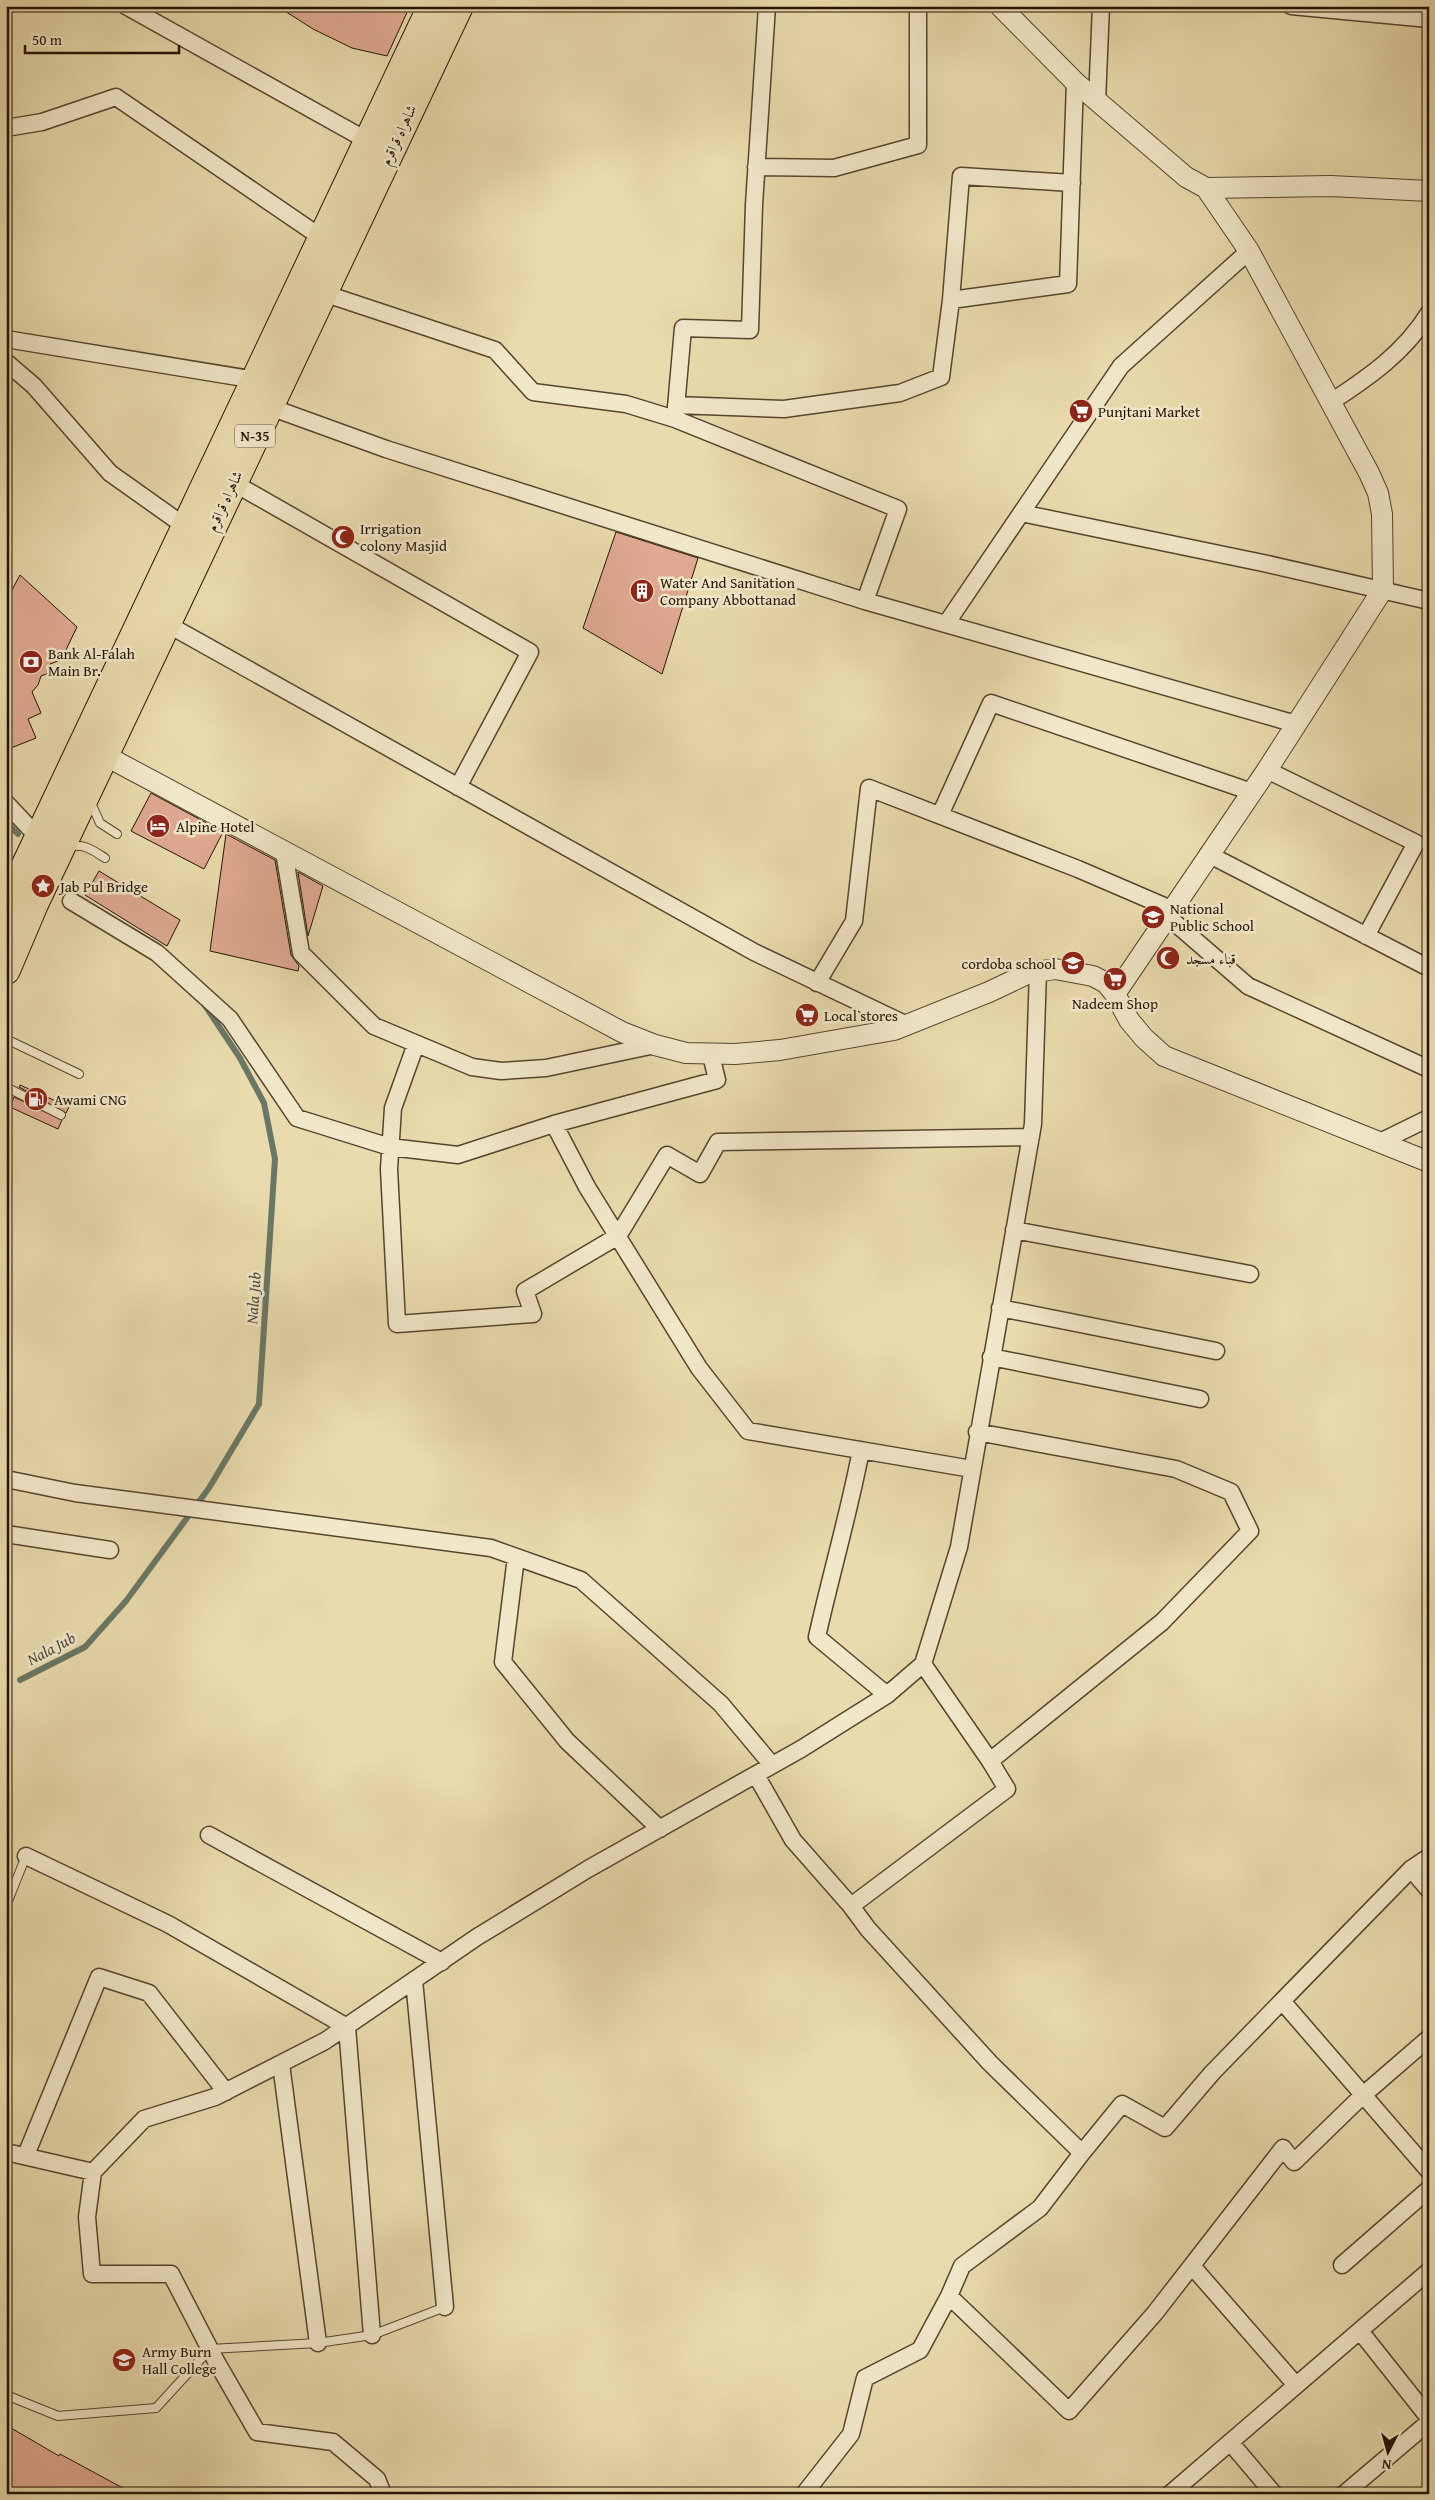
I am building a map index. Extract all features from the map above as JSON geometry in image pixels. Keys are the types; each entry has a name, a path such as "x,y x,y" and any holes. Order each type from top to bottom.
{"highway":[{"name":"شاہراہ قراقرم","path":"6,970 16,897 89,789 232,482 270,407 459,6"},
{"name":"شاہراہ قراقرم","path":"47,850 186,527 431,8"}],"street":[{"path":"126,6 368,141"},
{"path":"676,412 683,328 750,330 756,167 767,6"},
{"path":"756,167 834,168 918,146 918,6"},
{"path":"1000,6 1075,82 1186,177 1206,188 1249,251 1331,402 1378,493 1382,514 1383,590 1252,792 1208,854 1115,994"},
{"path":"1097,101 1101,6"},
{"path":"1291,6 1332,8 1429,19"},
{"path":"950,300 1068,284 1075,82"},
{"path":"6,128 42,122 116,97 322,238"},
{"path":"323,293 495,350 533,392 676,412 784,409 900,393 940,377 950,300 961,176 1072,184"},
{"path":"1206,188 1331,186 1429,191"},
{"path":"946,624 1121,366 1249,251"},
{"path":"1331,402 1381,369 1420,327 1429,313"},
{"path":"6,339 256,380"},
{"path":"6,362 34,386 110,473 186,527"},
{"path":"270,407 386,449 865,601 1296,724"},
{"path":"676,412 898,509 865,601"},
{"path":"232,482 530,652 458,787"},
{"path":"1021,513 1429,601"},
{"path":"167,624 754,952 907,1025"},
{"path":"940,814 991,702 1252,792"},
{"path":"104,755 622,1032 655,1045 686,1053 711,1055 780,1050 850,1039 894,1030 1038,970 1055,969 1093,976 1106,983 1115,994 1129,1020 1144,1038 1164,1056 1429,1162"},
{"path":"1266,770 1416,843 1366,936"},
{"path":"817,983 854,921 869,788 1078,869 1169,913 1248,986 1429,1069"},
{"path":"6,803 47,850"},
{"path":"284,852 300,953 374,1026 472,1068 500,1071 546,1068 655,1045"},
{"path":"1208,854 1429,968"},
{"path":"71,901 157,953 230,1019 297,1118 390,1148 458,1154 554,1124 717,1080 711,1055"},
{"path":"383,2494 377,2479 332,2442 257,2432 210,2349 171,2274 92,2274 87,2217 93,2172 144,2118 215,2097 326,2041 477,1937 548,1893 756,1775 887,1695 924,1664 959,1547 1031,1138 1038,970"},
{"path":"416,1044 392,1108 390,1148 397,1324 533,1314 525,1291 618,1236 667,1155 700,1174 718,1142 1031,1138"},
{"path":"1380,1142 1429,1118"},
{"path":"554,1124 587,1187 699,1368 748,1431 972,1468"},
{"path":"1014,1230 1250,1274"},
{"path":"1000,1308 1216,1351"},
{"path":"991,1357 1200,1399"},
{"path":"978,1432 1176,1469 1231,1492 1250,1531 1162,1622 990,1761"},
{"path":"861,1450 850,1507 832,1568 818,1637 887,1695"},
{"path":"6,1479 75,1493 491,1548 582,1580 721,1704 772,1765"},
{"path":"6,1534 110,1550"},
{"path":"516,1557 503,1662 567,1741 660,1828"},
{"path":"851,1906 1007,1789 924,1664"},
{"path":"756,1775 793,1840 851,1906 868,1929 990,2063 1082,2153"},
{"path":"209,1835 442,1962"},
{"path":"26,1856 168,1924 347,2027"},
{"path":"804,2494 850,2434 865,2378 920,2350 949,2296 962,2266 1040,2208 1122,2104 1165,2128 1212,2073 1282,2001 1411,1869 1429,1857"},
{"path":"1411,1869 1429,1890"},
{"path":"26,2155 99,1977 149,1993 226,2092"},
{"path":"414,1980 445,2307"},
{"path":"1282,2001 1362,2096 1429,2171"},
{"path":"347,2027 372,2335"},
{"path":"949,2296 1069,2411 1155,2313 1284,2148 1294,2162 1362,2096 1429,2038"},
{"path":"281,2064 318,2343"},
{"path":"6,2152 26,2155 93,2172"},
{"path":"1342,2265 1429,2189"},
{"path":"1192,2266 1295,2384"},
{"path":"1170,2494 1295,2384 1429,2271"},
{"path":"1360,2331 1429,2418"},
{"path":"1344,2494 1429,2422"},
{"path":"1230,2442 1274,2494"}],"lane":[{"path":"89,789 91,806 100,823 117,834"},
{"path":"47,850 74,845 88,848 105,858"},
{"path":"6,1039 79,1074"},
{"path":"6,1087 61,1115"},
{"path":"6,1906 26,1856"},
{"path":"6,2395 58,2416 156,2408 210,2349 318,2343 372,2335 445,2307"}],"building":[{"path":"277,6 410,6 387,56 352,48 313,29"},
{"name":"Water And Sanitation Company Abbottanad","path":"616,532 698,558 662,674 583,628"},
{"name":"Bank Al-Falah Main Br.","path":"20,575 77,627 61,660 50,664 49,673 41,676 38,685 32,692 41,713 28,719 36,738 6,750 6,601"},
{"path":"151,793 223,832 204,869 131,831"},
{"path":"226,834 275,860 291,955 299,966 298,971 210,951"},
{"path":"99,871 180,920 167,946 85,895"},
{"path":"298,872 323,886 308,936"},
{"path":"20,1085 69,1107 66,1113 19,1087"},
{"path":"14,1097 62,1120 58,1129 10,1107"},
{"path":"6,2425 59,2456 60,2454 134,2494 6,2494"}],"waterway":[{"name":"Nala Jub","path":"6,822 18,834"},
{"name":"Nala Jub","path":"20,1680 85,1647 126,1601 209,1488 259,1404 275,1159 264,1103 240,1058 204,1004"}],"place":[{"name":"Punjtani Market","path":"1081,411"},
{"name":"Irrigation colony Masjid","path":"343,537"},
{"name":"Water And Sanitation Company Abbottanad","path":"642,591"},
{"name":"Bank Al-Falah Main Br.","path":"31,662"},
{"name":"Alpine Hotel","path":"158,826"},
{"name":"Jab Pul Bridge","path":"43,886"},
{"name":"National Public School","path":"1153,917"},
{"name":"قباء مسجد","path":"1168,958"},
{"name":"cordoba school","path":"1073,963"},
{"name":"Nadeem Shop","path":"1115,979"},
{"name":"Local stores","path":"807,1015"},
{"name":"Awami CNG","path":"36,1099"},
{"name":"Army Burn Hall College","path":"124,2360"}]}
